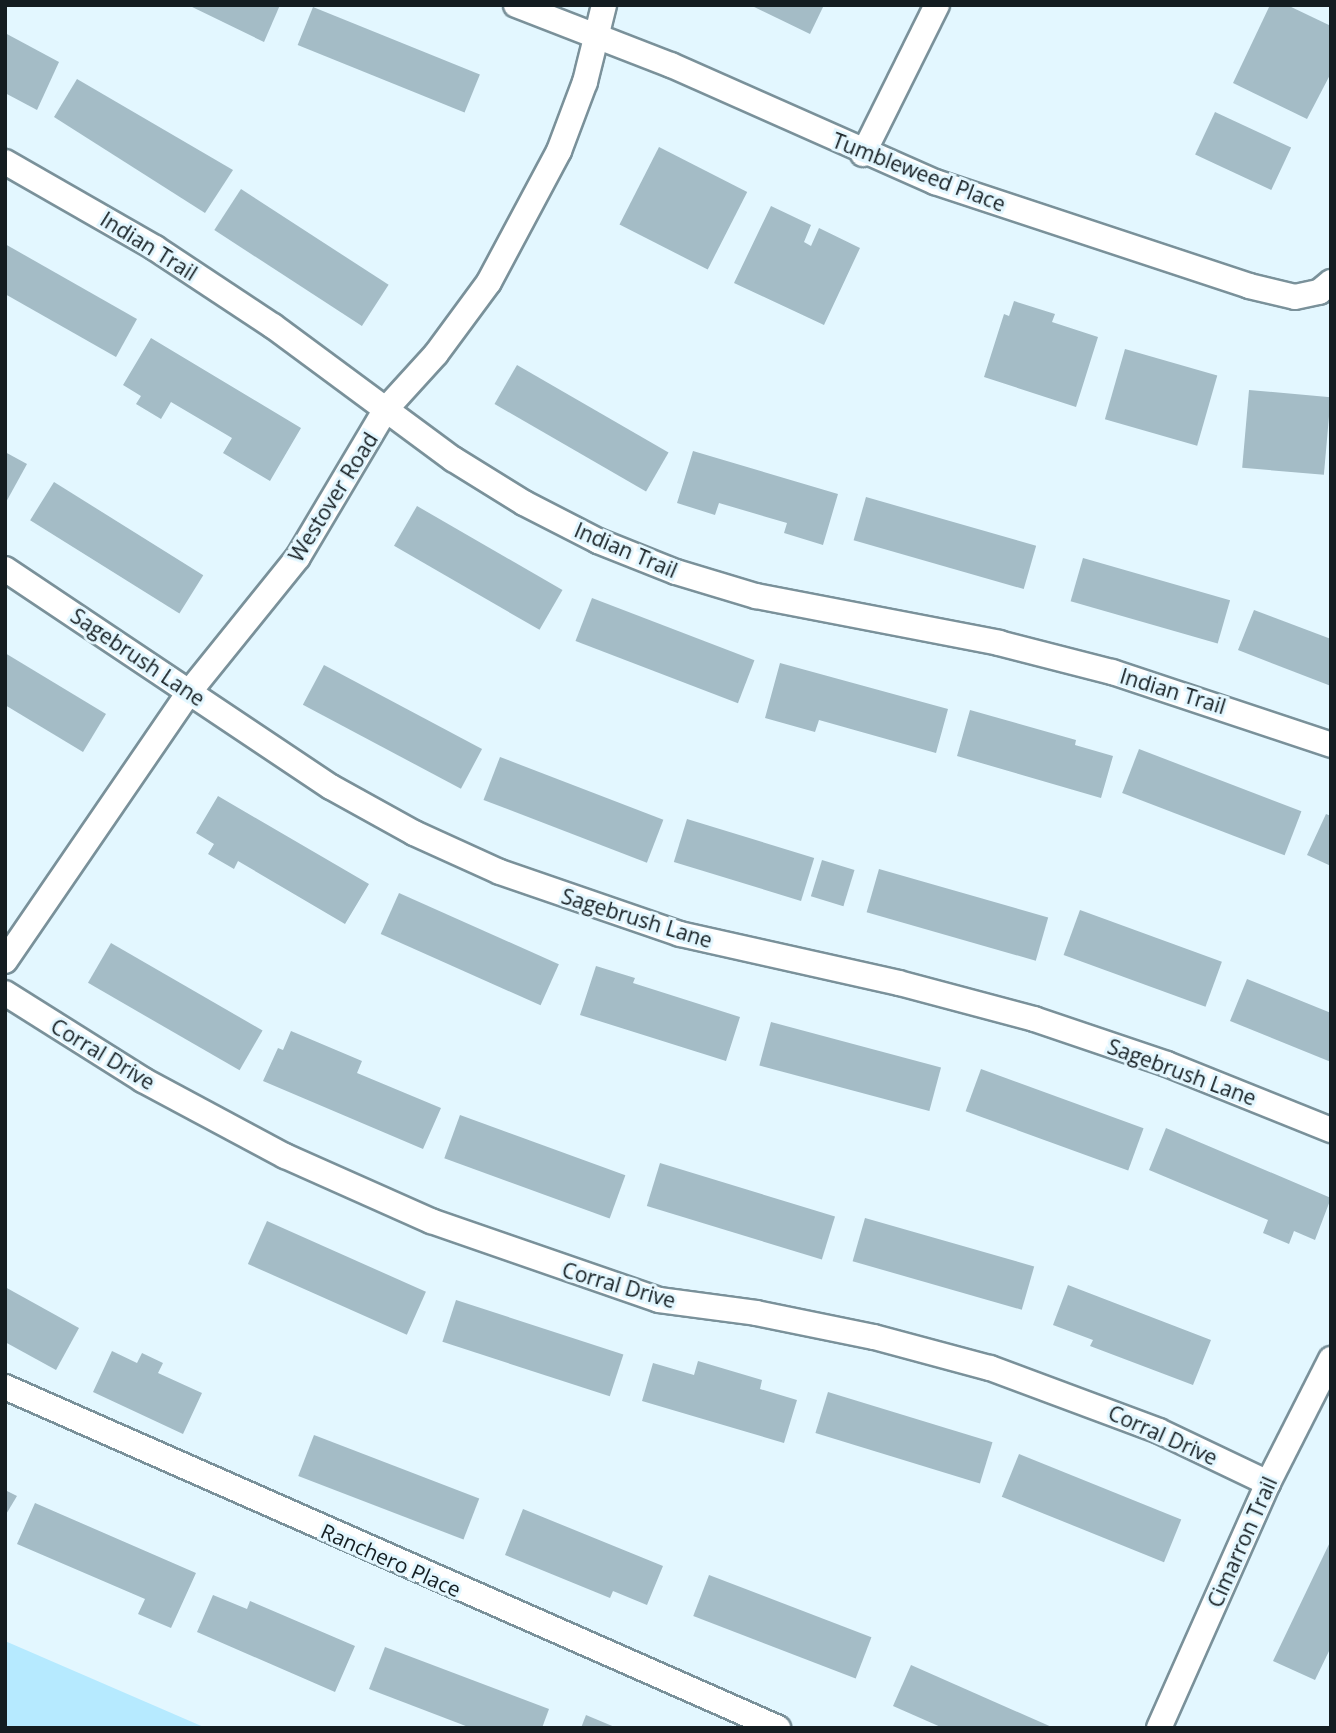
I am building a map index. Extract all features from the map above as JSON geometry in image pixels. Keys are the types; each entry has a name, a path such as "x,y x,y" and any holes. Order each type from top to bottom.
{"street":[{"name":"Tumbleweed Place","path":"516,5 599,36 863,154 1249,286 1295,297 1319,292 1331,282"},
{"name":"Westover Road","path":"5,961 190,691 298,557 386,409 436,354 481,292 527,218 559,151 599,36 604,5"},
{"path":"863,154 937,5"},
{"name":"Indian Trail","path":"5,162 155,248 273,326 453,459 524,503 598,541 676,572 755,596 999,643 1112,672 1331,745"},
{"name":"Sagebrush Lane","path":"5,569 331,787 414,833 500,872 680,934 898,982 1034,1019 1167,1064 1331,1130"},
{"name":"Corral Drive","path":"5,993 202,1112 285,1156 431,1221 659,1300 756,1313 861,1334 990,1368 1159,1431 1268,1483"},
{"name":"Cimarron Trail","path":"1159,1728 1268,1483 1331,1359"},
{"name":"Ranchero Place","path":"5,1387 571,1640 778,1728"}],"shaded area":[{"path":"5,1641 206,1728 5,1728"}],"building":[{"path":"188,5 280,5 264,42"},
{"path":"750,5 824,5 810,34"},
{"path":"1270,5 1287,5 1331,26 1331,73 1307,119 1233,83"},
{"path":"313,7 480,74 465,112 298,45"},
{"path":"5,33 59,62 37,110 5,93"},
{"path":"77,79 233,170 205,213 54,117"},
{"path":"1215,112 1291,147 1271,190 1195,155"},
{"path":"659,147 747,192 708,269 620,225"},
{"path":"241,189 389,285 362,326 214,230"},
{"path":"771,206 811,225 804,242 811,246 819,228 860,248 824,325 734,283"},
{"path":"5,244 137,319 116,357 5,294"},
{"path":"1014,301 1055,314 1052,322 1098,337 1076,407 984,377 1004,314 1009,316"},
{"path":"151,338 301,428 270,481 223,453 232,438 171,402 161,419 136,404 141,396 123,385"},
{"path":"1125,349 1217,375 1197,446 1105,419"},
{"path":"517,365 669,453 646,491 494,404"},
{"path":"1249,390 1331,397 1324,475 1242,468"},
{"path":"693,451 838,494 823,545 784,533 787,523 719,503 715,515 677,503"},
{"path":"5,452 27,464 5,504"},
{"path":"54,482 203,575 179,613 30,520"},
{"path":"866,497 1036,546 1024,589 854,540"},
{"path":"417,506 562,590 539,630 394,546"},
{"path":"1083,558 1230,600 1218,643 1071,601"},
{"path":"592,598 754,660 738,703 576,641"},
{"path":"1254,610 1331,639 1331,686 1238,650"},
{"path":"5,653 106,714 83,752 5,705"},
{"path":"780,663 948,709 936,753 819,720 815,732 765,718"},
{"path":"324,665 482,749 461,789 303,705"},
{"path":"970,710 1076,740 1075,745 1113,756 1101,798 957,756"},
{"path":"1139,749 1301,811 1285,855 1122,793"},
{"path":"500,757 663,820 647,863 484,800"},
{"path":"218,796 369,884 345,924 238,861 234,869 208,854 214,844 196,833"},
{"path":"1326,814 1331,816 1331,866 1307,855"},
{"path":"687,819 814,858 801,901 674,862"},
{"path":"822,860 855,870 843,906 811,896"},
{"path":"879,869 1048,918 1036,961 867,912"},
{"path":"399,893 559,964 541,1005 381,934"},
{"path":"1080,910 1222,962 1205,1007 1064,955"},
{"path":"111,943 263,1030 240,1070 88,983"},
{"path":"596,966 635,978 633,983 740,1017 726,1061 580,1015"},
{"path":"1247,979 1331,1013 1331,1062 1230,1021"},
{"path":"771,1022 941,1068 929,1111 759,1065"},
{"path":"291,1031 362,1061 357,1073 441,1108 423,1149 263,1081 278,1048 283,1050"},
{"path":"981,1069 1144,1128 1128,1170 966,1111"},
{"path":"460,1115 625,1175 610,1218 444,1158"},
{"path":"1166,1128 1331,1198 1315,1240 1294,1231 1289,1244 1263,1233 1268,1220 1149,1170"},
{"path":"660,1163 835,1217 822,1260 647,1206"},
{"path":"865,1218 1034,1267 1022,1310 853,1261"},
{"path":"267,1221 426,1292 407,1335 248,1264"},
{"path":"1068,1285 1211,1340 1193,1385 1090,1346 1093,1340 1053,1325"},
{"path":"5,1287 79,1328 56,1370 5,1342"},
{"path":"456,1300 623,1354 610,1396 442,1342"},
{"path":"112,1351 137,1363 142,1353 163,1363 158,1373 202,1393 183,1434 93,1392"},
{"path":"698,1361 762,1380 760,1389 797,1400 784,1443 642,1401 653,1363 694,1375"},
{"path":"828,1392 992,1442 980,1483 815,1433"},
{"path":"314,1435 479,1498 463,1540 298,1476"},
{"path":"1019,1454 1181,1520 1164,1562 1002,1497"},
{"path":"5,1490 17,1496 5,1516"},
{"path":"35,1503 196,1573 171,1628 138,1614 145,1599 17,1544"},
{"path":"523,1509 663,1566 647,1605 613,1591 610,1598 505,1555"},
{"path":"1331,1540 1331,1647 1315,1680 1273,1661"},
{"path":"709,1575 871,1637 856,1678 693,1616"},
{"path":"213,1595 247,1609 250,1601 355,1646 335,1692 197,1632"},
{"path":"385,1647 549,1709 542,1728 471,1728 369,1689"},
{"path":"911,1665 1054,1728 943,1728 893,1706"},
{"path":"586,1715 617,1728 581,1728"}]}
